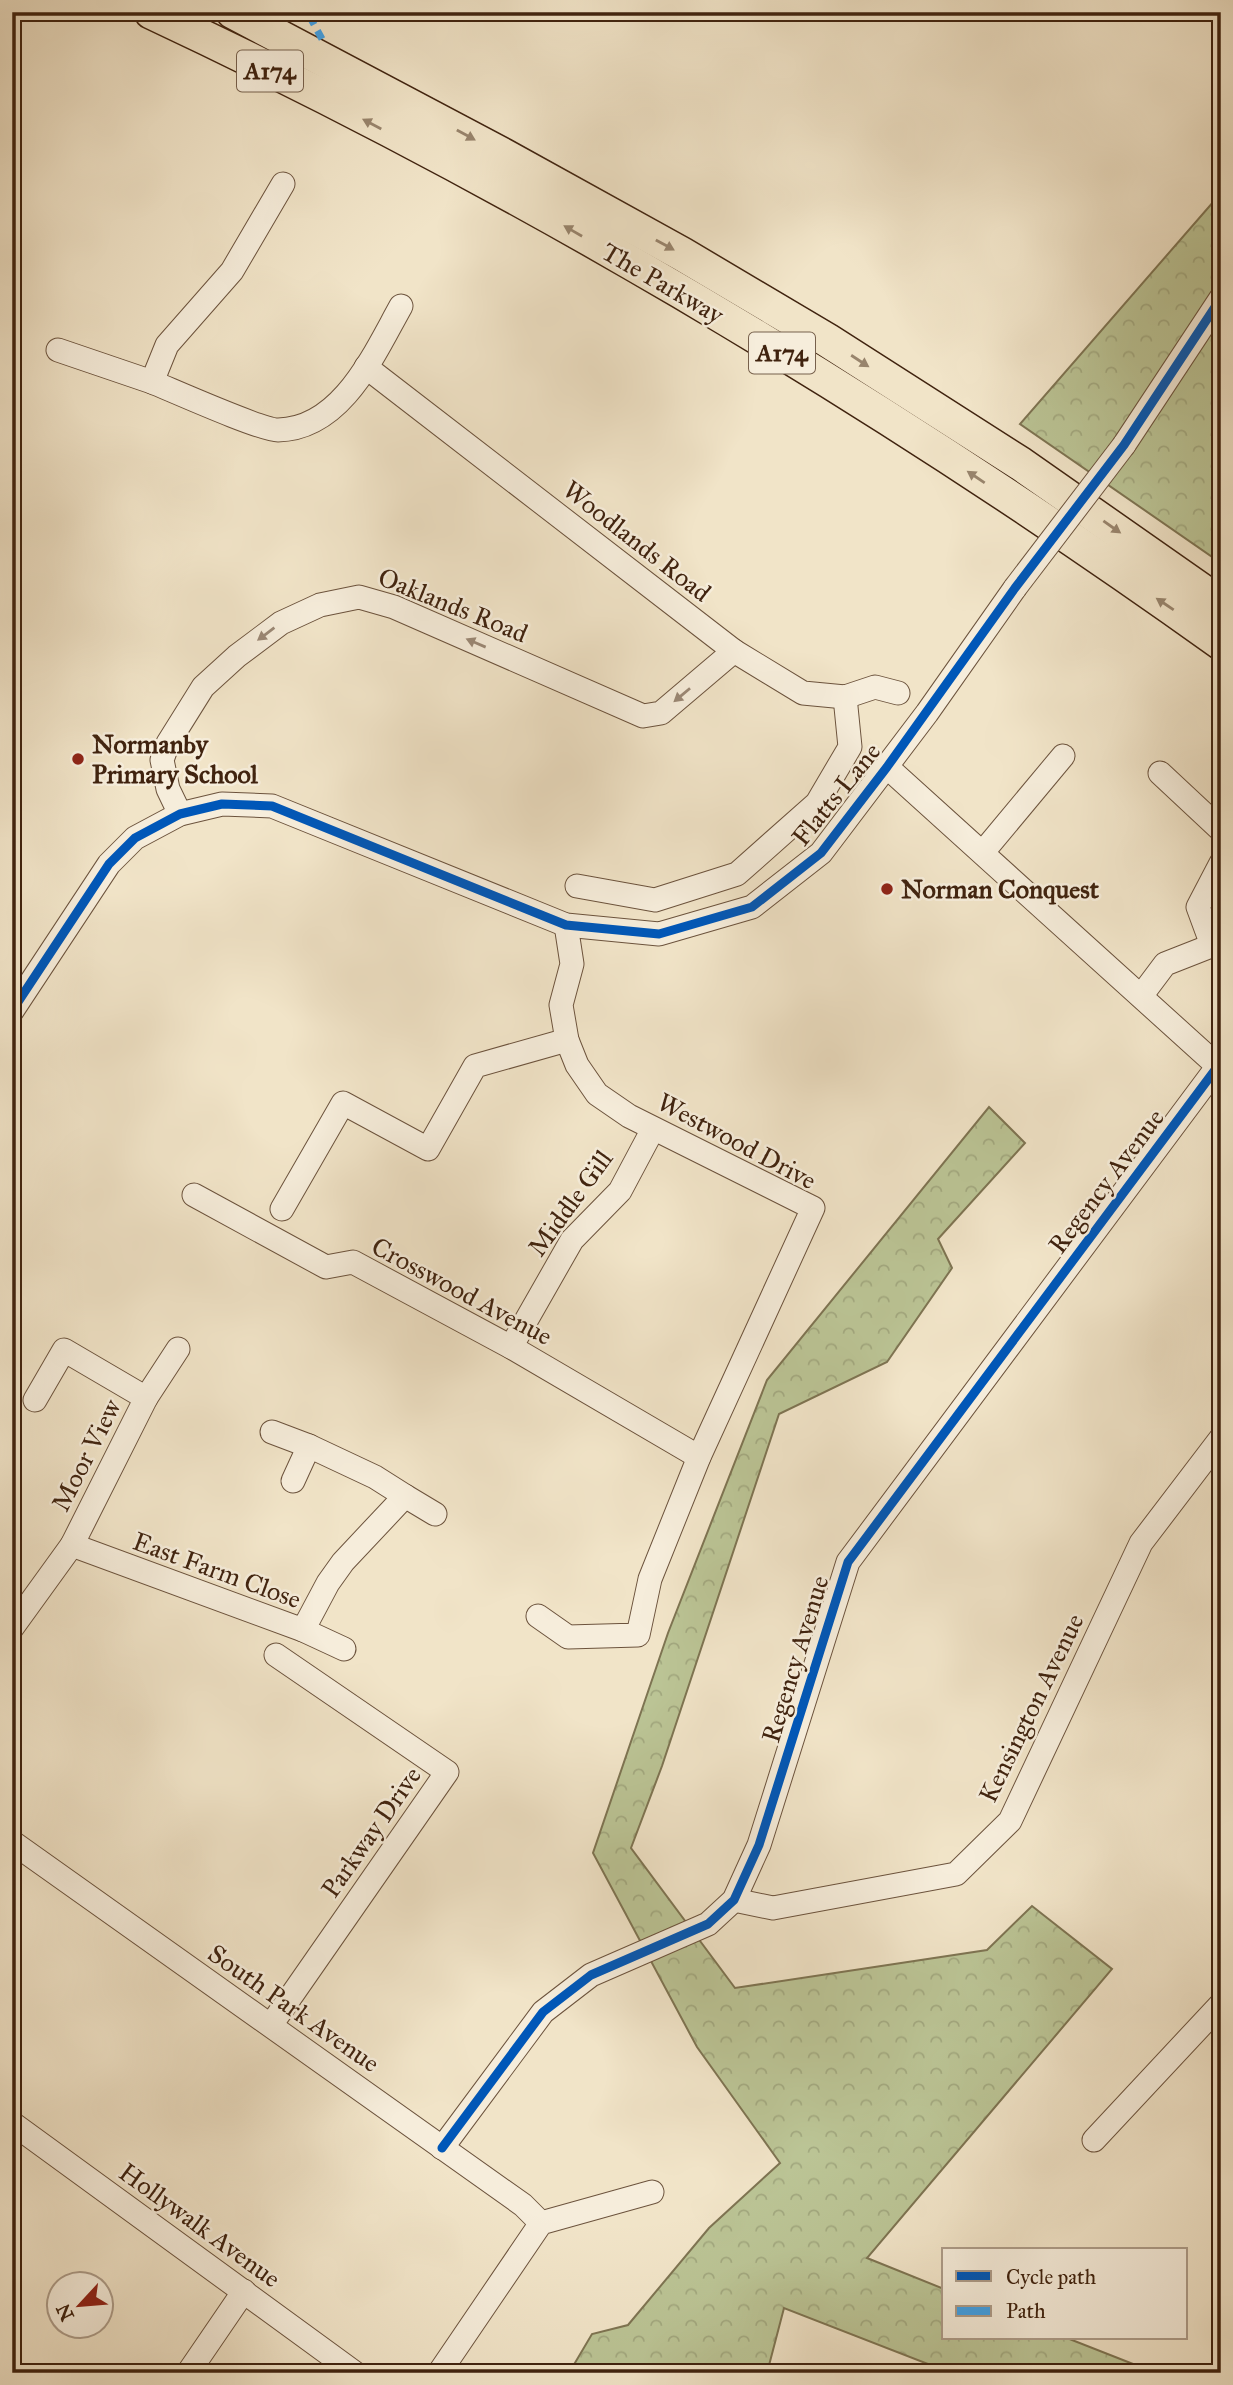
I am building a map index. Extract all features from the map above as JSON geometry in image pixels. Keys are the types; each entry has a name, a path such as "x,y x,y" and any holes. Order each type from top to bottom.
{"highway":[{"name":"The Parkway","path":"151,12 218,43 539,211 764,341 892,421 1221,643"},
{"name":"The Parkway","path":"244,17 363,78 682,254 827,340 1021,464 1221,604"}],"street":[{"path":"152,382 167,345 232,271 284,184"},
{"name":"Flatts Lane","path":"12,1012 109,864 135,838 180,814 222,804 272,806 566,925 659,934 752,907 821,853 887,767 1015,587 1124,445 1221,298"},
{"path":"58,350 152,382 276,430 312,423 340,401 366,367 401,306"},
{"name":"Woodlands Road","path":"366,367 734,651 803,693 845,696 875,687 898,693"},
{"name":"Oaklands Road","path":"180,814 168,789 162,760 168,743 203,687 237,656 281,623 320,605 359,597 394,607 643,716 661,713 734,651"},
{"path":"577,886 655,900 737,874 817,803 850,747 845,696"},
{"path":"983,852 1063,756"},
{"path":"887,767 1219,1068"},
{"path":"1160,773 1221,830"},
{"path":"768,847 791,876"},
{"path":"1141,996 1165,964 1217,943 1198,907 1221,863"},
{"name":"Westwood Drive","path":"566,925 572,964 561,1005 567,1040 577,1065 597,1094 653,1129 813,1208 699,1457"},
{"path":"282,1209 342,1103 428,1149 475,1066 567,1040"},
{"name":"Regency Avenue","path":"442,2148 543,2012 590,1975 708,1924 734,1900 759,1845 848,1562 1219,1068"},
{"name":"Middle Gill","path":"512,1347 572,1240 620,1191 653,1129"},
{"name":"Crosswood Avenue","path":"194,1195 326,1267 353,1262 512,1347 699,1457"},
{"path":"146,1398 178,1349"},
{"name":"Moor View","path":"12,1628 72,1545 146,1398 64,1350 35,1400"},
{"path":"272,1432 375,1477 435,1514"},
{"name":"Kensington Avenue","path":"734,1900 773,1908 956,1874 1010,1821 1141,1543 1221,1438"},
{"path":"293,1481 309,1447"},
{"path":"538,1616 568,1637 638,1635 650,1579 699,1457"},
{"name":"East Farm Close","path":"72,1545 139,1573 303,1630 328,1583 343,1562 405,1496"},
{"path":"303,1630 344,1649"},
{"name":"Parkway Drive","path":"271,2025 447,1772 276,1655"},
{"name":"South Park Avenue","path":"12,1842 523,2205 541,2223"},
{"path":"1094,2140 1221,2004"},
{"name":"Hollywalk Avenue","path":"12,2123 355,2373"},
{"path":"439,2373 541,2223 652,2192"},
{"path":"188,2373 244,2291"}],"green space":[{"path":"1221,193 1221,563 1020,424"},
{"path":"989,1107 1025,1143 938,1239 952,1268 887,1362 779,1414 662,1766 631,1848 735,1988 987,1950 1032,1906 1112,1969 867,2258 942,2288 942,2340 1072,2340 1156,2373 951,2373 784,2308 767,2373 569,2373 592,2334 628,2325 709,2228 780,2163 697,2047 593,1853 668,1633 767,1380"}],"marked path":[{"path":"314,12 311,19 322,39"}],"cycle path":[{"path":"12,1011 109,864 135,838 180,814 222,804 272,806 566,925 659,934 752,907 821,853 887,767 1015,588 1124,445 1221,298"},
{"path":"442,2148 543,2012 591,1975 708,1924 734,1900 759,1845 848,1562 1218,1066"}],"place":[{"name":"Normanby Primary School","path":"78,759"},
{"name":"Norman Conquest","path":"887,889"}]}
